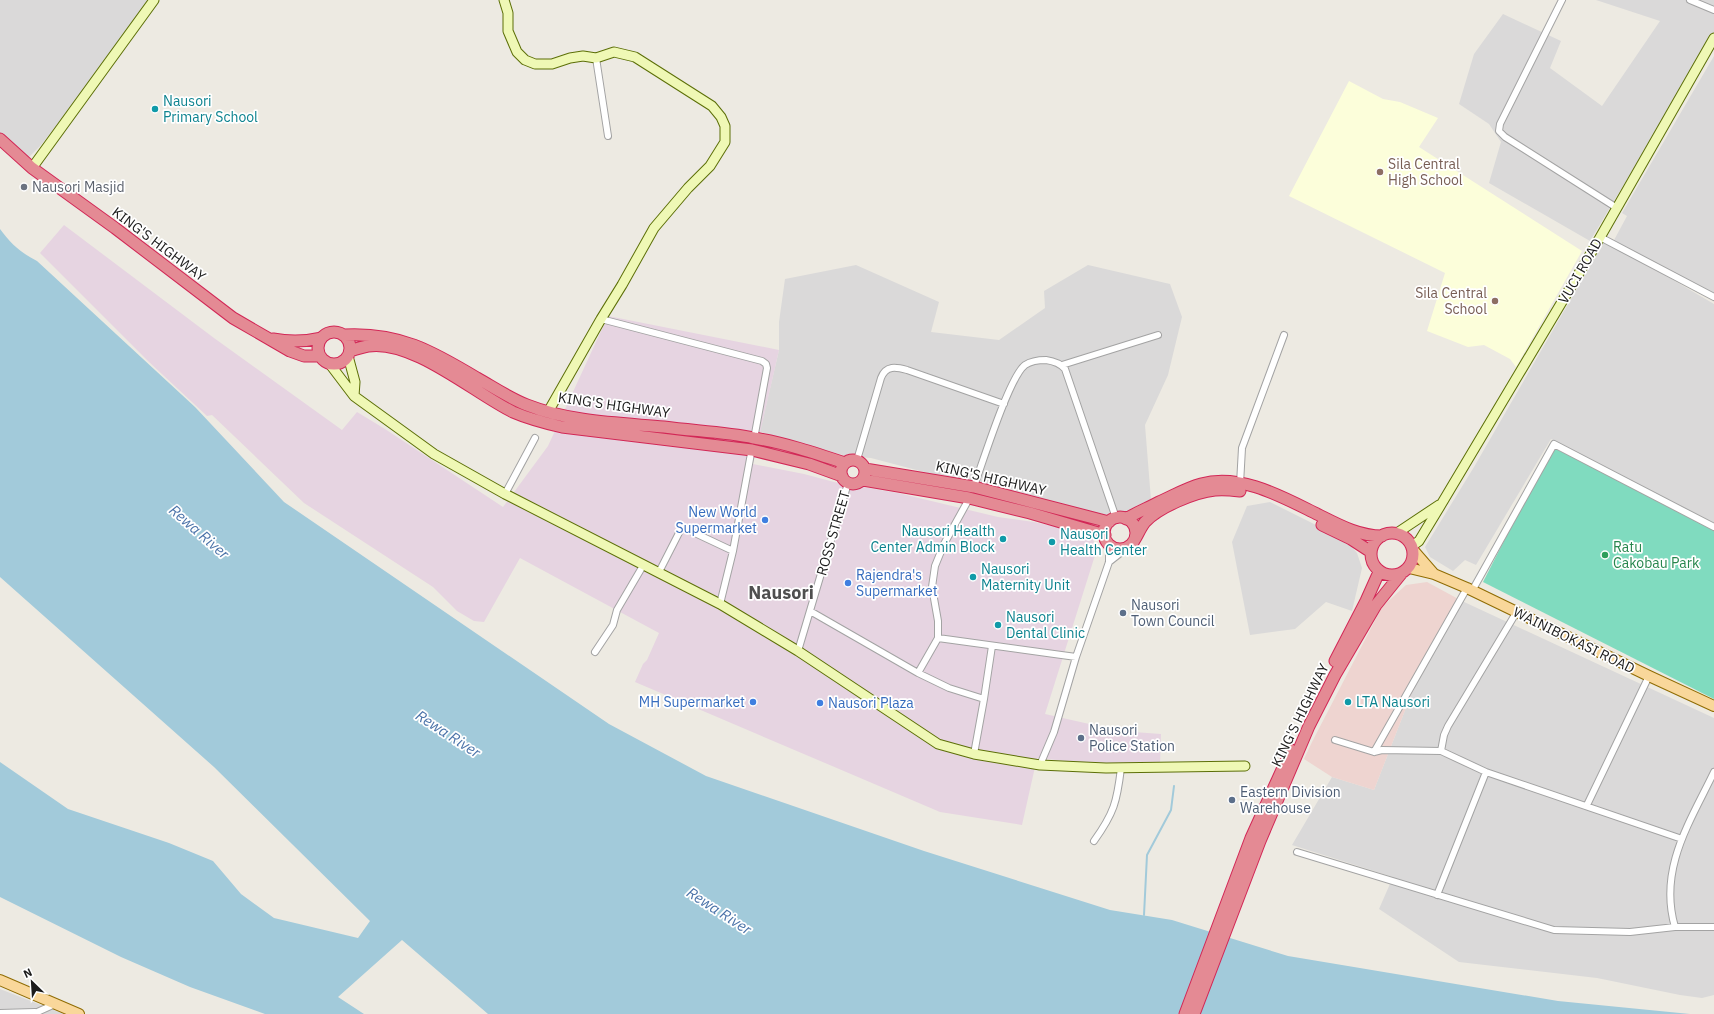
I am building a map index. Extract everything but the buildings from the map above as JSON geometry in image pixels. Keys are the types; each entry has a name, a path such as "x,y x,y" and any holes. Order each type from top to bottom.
{"highway":[{"name":"KING'S HIGHWAY","path":"0,139 32,168 115,228 233,318 290,351 304,356 324,360"},
{"path":"330,332 338,332 344,335 350,342 349,354 343,362 336,364 324,360 318,347 321,338 330,332"},
{"name":"KING'S HIGHWAY","path":"344,335 369,334 408,341 442,358 517,401 548,412 607,422 754,438 812,452 844,463"},
{"name":"KING'S HIGHWAY","path":"266,338 292,342 321,338"},
{"name":"KING'S HIGHWAY","path":"349,354 367,346 384,346 411,353 438,367 512,411 542,422 562,427 752,450 809,464 845,480"},
{"path":"849,460 857,460 863,464 864,475 854,484 845,480 841,470 844,463 849,460"},
{"name":"KING'S HIGHWAY","path":"864,475 974,487 1117,520"},
{"name":"KING'S HIGHWAY","path":"864,475 970,498 1030,513 1107,540"},
{"path":"1371,552 1351,539 1273,501 1240,487 1222,482 1202,484 1179,492 1117,520 1105,531 1107,540 1118,549 1128,548 1144,523 1156,513 1167,507 1206,492 1240,487 1256,487 1279,496 1337,524 1368,536 1382,536"},
{"path":"1117,520 1135,527 1135,539"},
{"path":"1389,533 1397,533 1406,538 1413,548 1413,560 1405,571 1393,576 1386,575 1379,572 1372,563 1371,552 1374,542 1382,536 1389,533"},
{"name":"KING'S HIGHWAY","path":"1185,1014 1235,893 1283,785 1335,675 1376,605 1405,571"},
{"name":"KING'S HIGHWAY","path":"1194,1014 1235,893 1280,770 1366,601 1379,572"}],"main road":[{"name":"WAINIBOKASI ROAD","path":"1413,548 1434,574"},
{"name":"WAINIBOKASI ROAD","path":"1405,571 1434,574 1714,706"},
{"path":"0,980 80,1014"}],"street":[{"path":"504,0 508,13 508,31 517,52 525,60 535,64 552,64 570,58 583,56 596,58 614,52 635,57 712,106 721,117 725,126 726,135 726,142 710,166 688,188 654,228 548,412"},
{"path":"1562,0 1500,124 1499,129 1505,137 1617,208"},
{"path":"1690,0 1714,10"},
{"path":"32,168 150,2"},
{"name":"VUCI ROAD","path":"1413,548 1419,541 1442,503 1600,237 1714,38"},
{"path":"596,58 608,136"},
{"path":"1600,237 1714,297"},
{"path":"601,319 762,361 766,364 767,368 733,551 720,604"},
{"path":"1062,365 1158,335"},
{"path":"1240,487 1242,448 1284,336"},
{"path":"349,354 355,382 354,396"},
{"path":"324,360 354,396 434,454 505,494 720,604 798,651 938,744 974,754 1040,765 1121,768 1245,766"},
{"path":"918,673 938,638 938,621 932,587 935,566 944,544 970,498 1004,404 1019,372 1026,365 1034,361 1051,361 1062,365 1065,369 1117,520"},
{"path":"857,460 881,378 883,372 886,370 895,368 907,370 1004,404"},
{"path":"505,494 535,438"},
{"path":"1374,752 1554,444 1714,527"},
{"name":"ROSS STREET","path":"798,651 810,612 845,480"},
{"name":"VUCI ROAD","path":"1397,533 1442,503"},
{"path":"659,572 682,527 733,551"},
{"path":"1040,765 1054,732 1076,657 1109,562 1107,540"},
{"path":"1109,562 1128,548"},
{"path":"595,652 614,625 617,610 644,564"},
{"path":"810,612 918,673 949,688 984,699"},
{"path":"1441,751 1444,735 1448,726 1516,613"},
{"path":"938,638 1076,657"},
{"path":"974,754 992,646"},
{"path":"1587,805 1649,676"},
{"path":"1335,740 1374,752 1382,750 1441,751 1486,772 1587,805 1682,839"},
{"path":"1094,841 1112,814 1117,798 1121,768"},
{"path":"1437,895 1486,772"},
{"path":"1676,927 1672,915 1670,891 1671,877 1682,839 1714,772"},
{"path":"1297,852 1554,930 1630,932 1676,927 1714,927"},
{"path":"0,1013 34,1013 57,1003"}],"shaded area":[{"path":"0,0 153,0 108,55 105,63 41,145 28,158 0,136"},
{"path":"1596,0 1714,0 1714,34 1590,241 1489,183 1501,142 1489,124 1459,104 1474,54 1503,14 1561,41 1550,68 1602,106 1660,21"},
{"path":"1714,56 1714,295 1613,242 1627,216 1622,213"},
{"name":"Sila Central High School","path":"1349,81 1383,99 1400,102 1438,118 1419,147 1582,251 1516,367 1510,359 1484,345 1468,347 1427,331 1445,273 1289,196"},
{"path":"64,225 214,338 342,430 357,412 503,507 548,446 608,316 779,350 753,464 804,474 834,482 898,493 998,517 1034,522 1091,535 1097,549 1045,714 1120,731 1161,734 1160,765 1116,766 1037,758 1022,825 940,812 635,682 659,633 520,558 484,622 474,621 457,611 433,587 304,503 212,415 207,416 149,362 40,253"},
{"path":"1605,240 1714,304 1714,523 1551,439 1476,565 1465,560 1453,571 1430,557 1425,547 1474,467"},
{"path":"856,265 939,302 931,332 999,340 1045,308 1044,291 1088,265 1170,284 1182,317 1168,375 1145,425 1151,500 1131,510 1099,518 871,458 846,456 760,432 779,350 779,322 785,279"},
{"path":"1270,502 1346,540 1357,553 1362,568 1352,611 1326,602 1295,629 1250,635 1232,542 1247,506"},
{"path":"1427,582 1462,601 1436,645 1411,695 1374,790 1332,777 1304,759 1312,742 1382,607 1406,585"},
{"path":"1462,601 1714,718 1714,995 1702,998 1597,978 1459,962 1379,909 1393,877 1292,845 1332,777 1374,790 1411,695 1436,645"},
{"path":"0,989 64,1014 0,1014"}],"green space":[{"name":"Ratu Cakobau Park","path":"1552,447 1714,529 1714,699 1483,582"}],"water":[{"name":"Rewa River","path":"0,229 17,248 37,261 195,407 284,502 609,724 706,776 924,851 1110,910 1172,920 1288,956 1558,1001 1690,1014 488,1014 402,940 338,997 364,1014 265,1014 190,987 121,957 0,897 0,762 68,809 169,843 213,861 241,894 274,918 358,938 370,921 214,767 0,577"}],"waterway":[{"path":"1144,915 1147,855 1171,810 1174,786"}],"place":[{"name":"Nausori Primary School","path":"155,109"},
{"name":"Sila Central High School","path":"1380,172"},
{"name":"Nausori Masjid","path":"24,187"},
{"name":"Sila Central School","path":"1495,301"},
{"name":"New World Supermarket","path":"765,520"},
{"name":"Nausori Health Center Admin Block","path":"1003,539"},
{"name":"Nausori Health Center","path":"1052,542"},
{"name":"Ratu Cakobau Park","path":"1605,555"},
{"name":"Nausori Maternity Unit","path":"973,577"},
{"name":"Rajendra's Supermarket","path":"848,583"},
{"name":"Nausori Town Council","path":"1123,613"},
{"name":"Nausori Dental Clinic","path":"998,625"},
{"name":"MH Supermarket","path":"753,702"},
{"name":"LTA Nausori","path":"1348,702"},
{"name":"Nausori Plaza","path":"820,703"},
{"name":"Nausori Police Station","path":"1081,738"},
{"name":"Eastern Division Warehouse","path":"1232,800"}],"district":[{"name":"Nausori","path":"781,593"}]}
